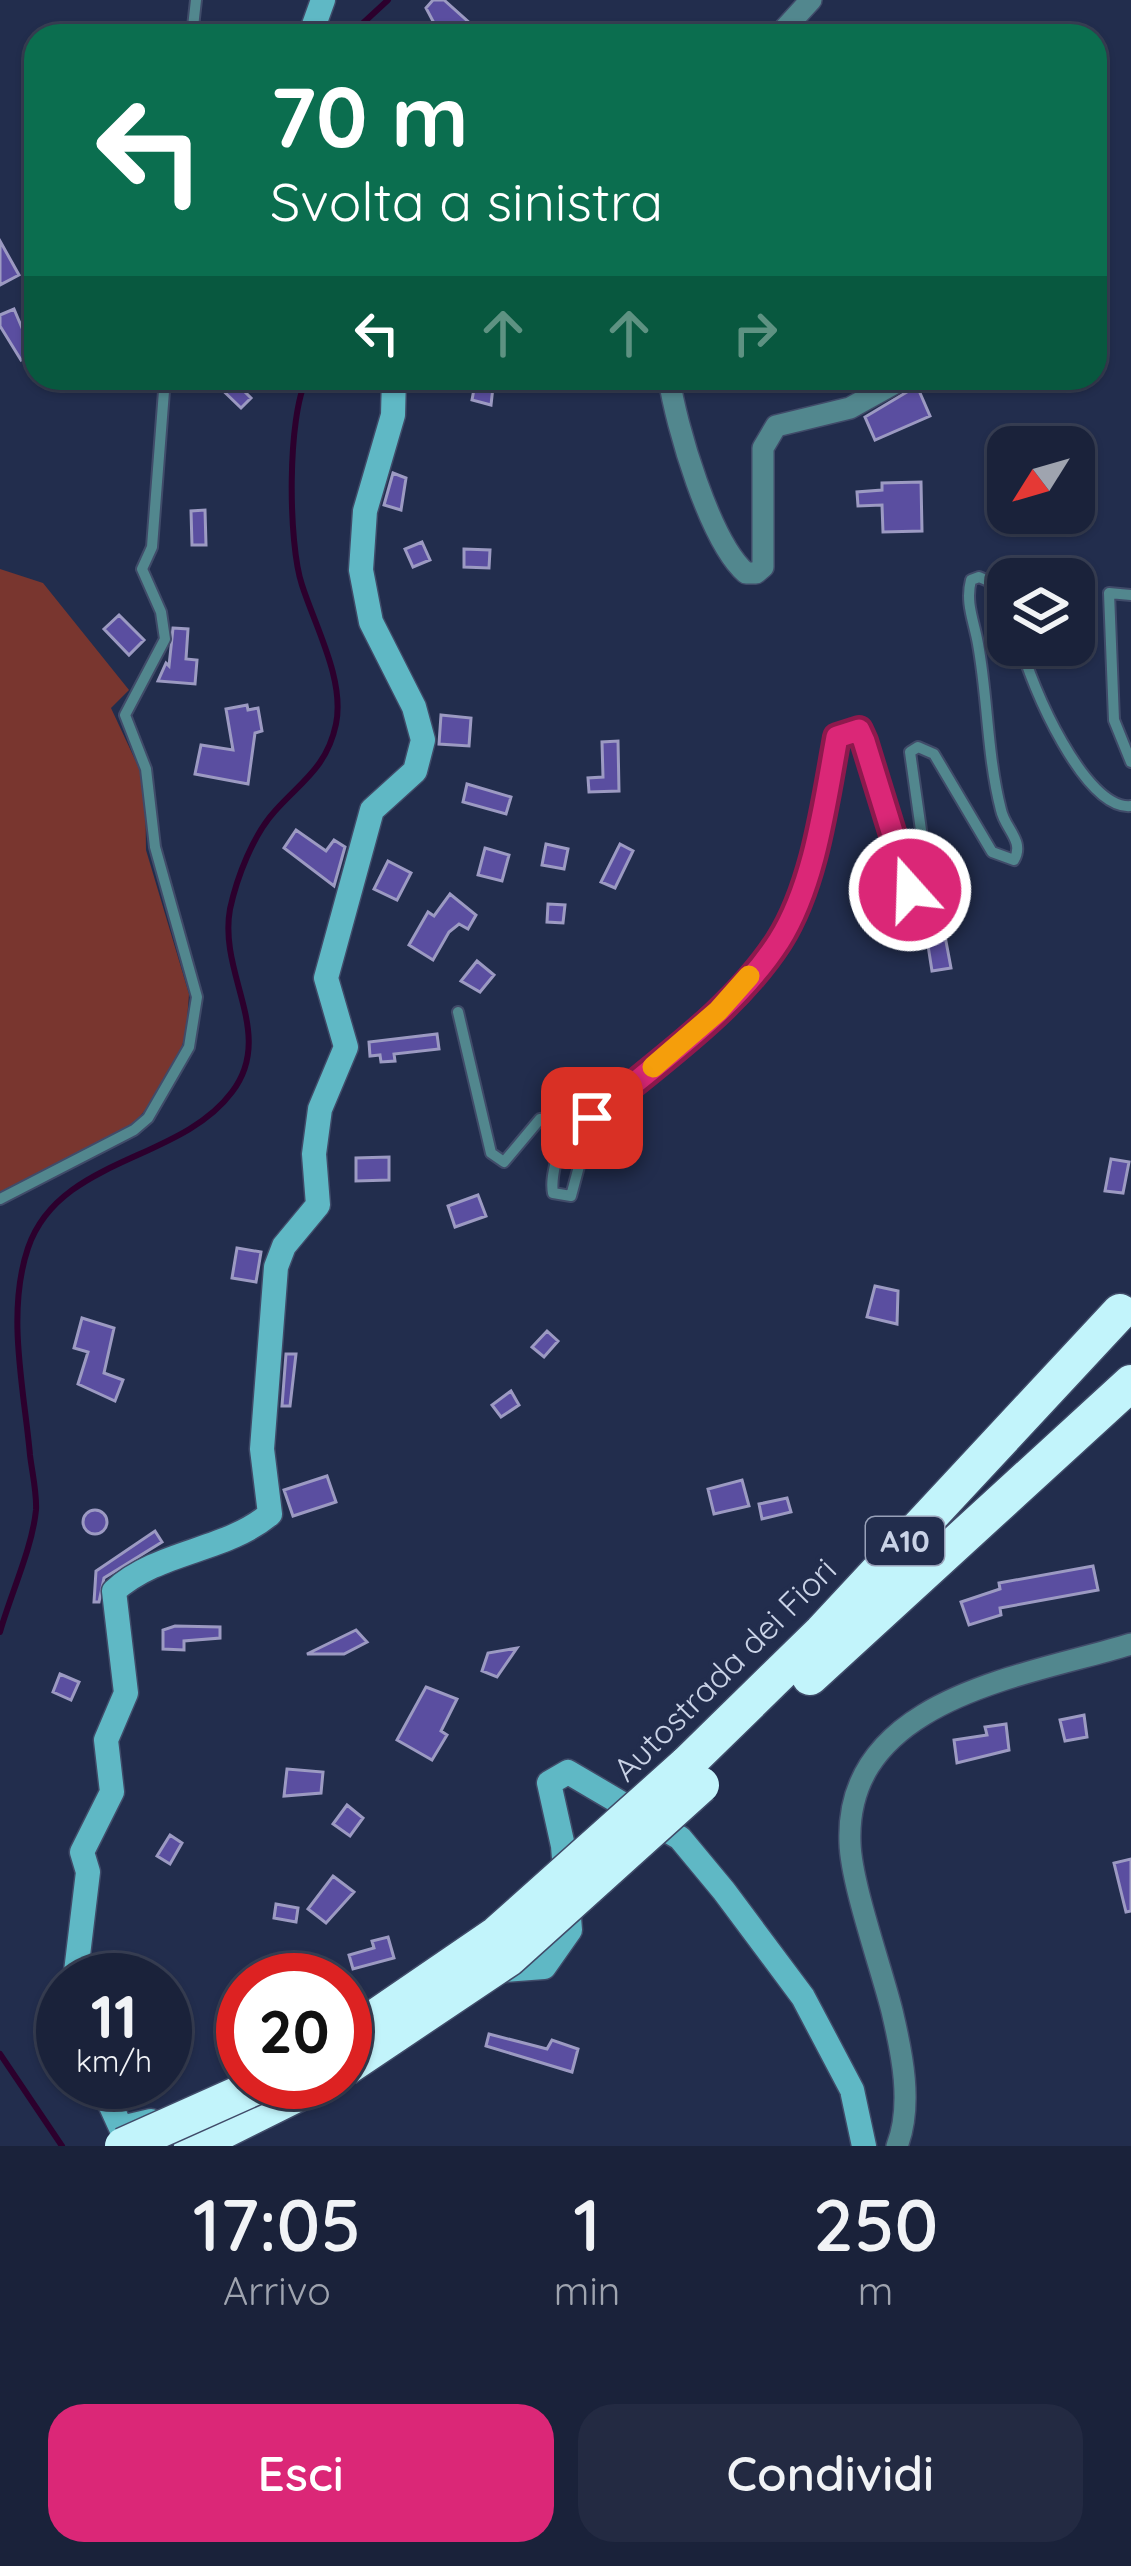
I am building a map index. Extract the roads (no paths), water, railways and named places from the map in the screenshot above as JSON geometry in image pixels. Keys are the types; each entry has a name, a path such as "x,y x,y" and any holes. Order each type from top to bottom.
{"highway":[{"name":"Autostrada dei Fiori","path":"372,2050 509,1958 693,1775 1120,1312"},
{"name":"Autostrada dei Fiori","path":"372,2020 497,1934 693,1775 1131,1383"},
{"path":"122,2137 216,2101"},
{"path":"192,2146 267,2109"}],"street":[{"path":"789,24 811,0"},
{"path":"78,1953 88,1872 82,1852 112,1792 106,1740 126,1693 114,1591 158,1563 245,1535 270,1514 262,1449 276,1267 284,1246 318,1205 314,1154 320,1109 346,1047 326,978 372,810 420,762 423,740 414,707 371,622 361,570 365,512 393,415 394,390"},
{"path":"672,390 712,516 731,557 746,573 763,567 764,448 776,426 850,408 882,390"},
{"path":"897,2146 904,2128 899,2039 849,1845 865,1780 910,1718 949,1698 1131,1644"},
{"path":"372,2001 393,1987 430,1977 544,1967 570,1930 563,1846 549,1783 568,1772 680,1838 724,1891 803,1996 852,2090 864,2146"},
{"path":"111,2109 122,2137 216,2093"}],"lane":[{"path":"0,1199 134,1130 148,1118 189,1047 197,997 155,847 146,770 124,715 165,639 161,612 142,569 152,547 164,390"},
{"path":"458,1012 491,1153 504,1162 540,1119 550,1118 558,1126 560,1147 550,1177 553,1193 571,1196 592,1118 718,1011 780,940 805,881 837,737 859,730 910,890 923,895 929,886 912,778 910,752 918,747 934,754 992,852 1014,860 1016,838 1002,816 988,740 979,644 967,596 971,580 987,580"},
{"path":"1131,595 1109,593 1114,720 1131,762"},
{"path":"1029,666 1052,723 1084,775 1106,799 1131,806"}],"waterway":[{"path":"362,24 388,0"},
{"path":"0,1632 36,1510 17,1325 28,1248 44,1218 66,1195 92,1177 183,1133 232,1092 249,1048 228,933 233,897 260,832 320,763 336,724 333,671 302,585 294,540 293,450 302,390"},
{"path":"0,2054 62,2146"}]}
